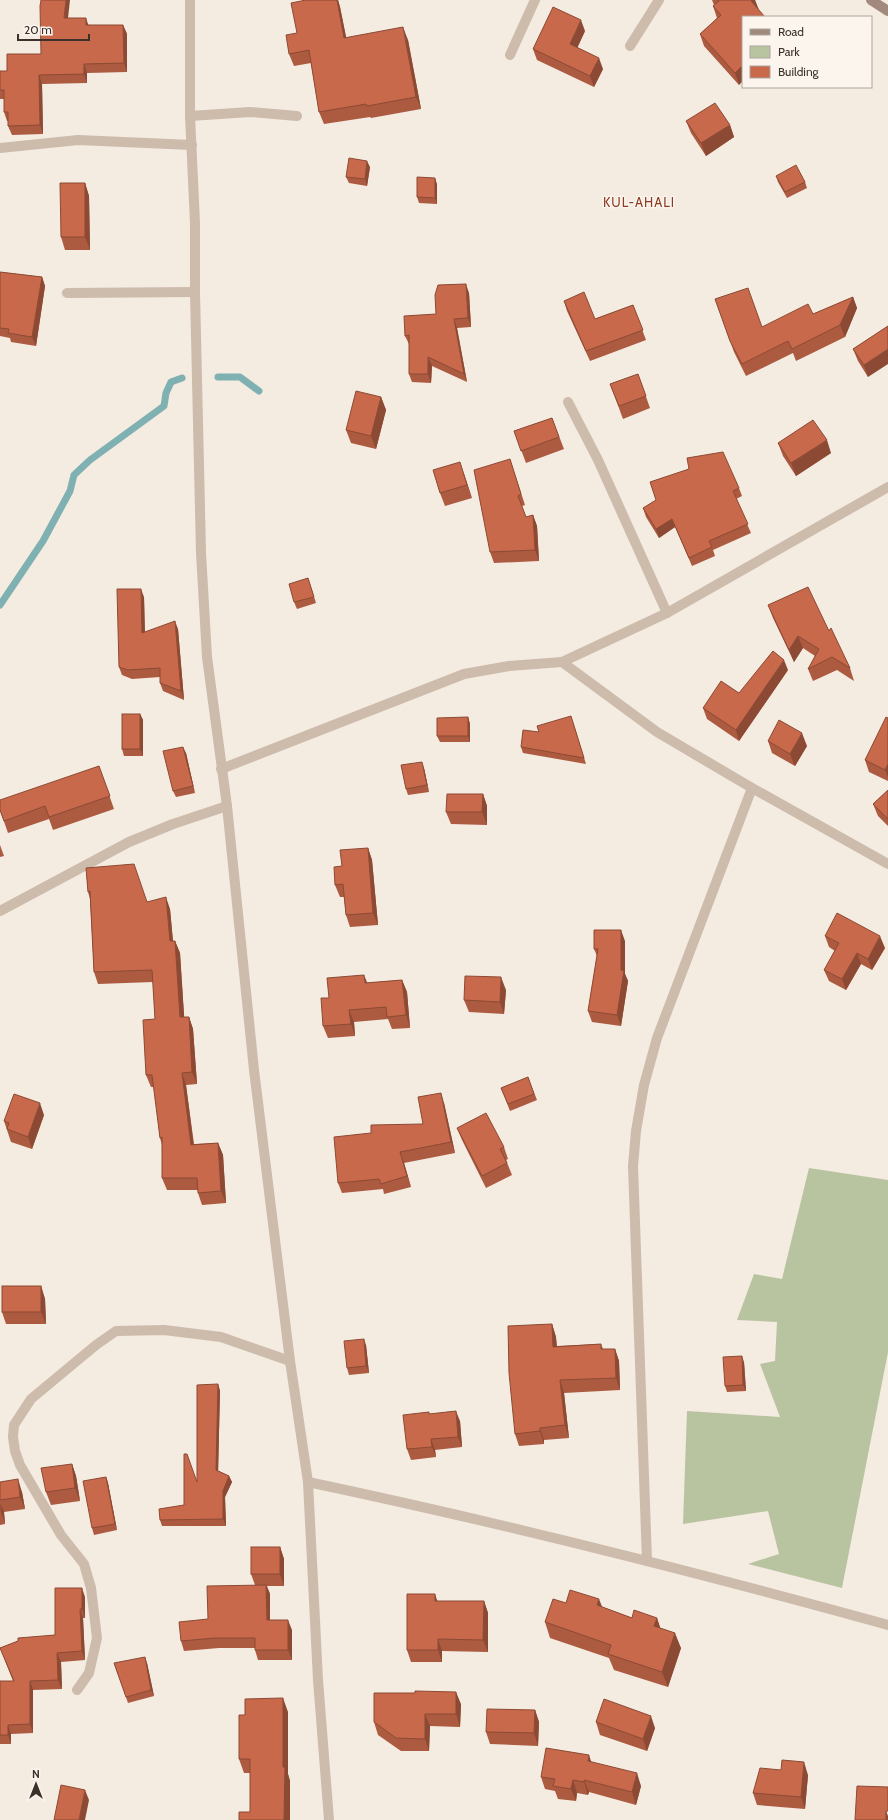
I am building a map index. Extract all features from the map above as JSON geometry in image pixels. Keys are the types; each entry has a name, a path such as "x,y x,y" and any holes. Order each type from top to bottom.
{"street":[{"path":"190,0 190,116 195,223 195,292 201,553 207,657 227,806 254,1070 290,1361 308,1482 318,1680 330,1820"},
{"path":"510,54 535,0"},
{"path":"630,46 659,0"},
{"path":"871,0 888,11"},
{"path":"190,116 250,112 297,116"},
{"path":"0,148 78,140 192,145"},
{"path":"68,293 195,292"},
{"path":"568,402 598,460 666,613"},
{"path":"221,769 464,674 509,666 562,662 666,613 888,487"},
{"path":"562,662 658,732 752,788 888,864"},
{"path":"646,1561 633,1166 636,1131 644,1085 657,1038 752,788"},
{"path":"0,911 129,842 173,824 227,806"},
{"path":"77,1690 89,1673 97,1638 91,1588 84,1564 61,1535 20,1466 12,1437 14,1424 31,1399 90,1350 116,1331 164,1330 221,1337 290,1361"},
{"path":"308,1482 439,1510 646,1561 888,1625"}],"green space":[{"path":"809,1168 888,1180 888,1352 842,1588 748,1564 779,1554 768,1511 683,1524 687,1411 780,1417 760,1364 775,1361 777,1322 737,1320 754,1274 782,1279"}],"building":[{"path":"41,0 66,0 64,18 86,18 86,25 123,25 124,63 84,64 84,74 39,75 40,125 8,126 8,112 4,112 4,90 0,90 0,71 7,71 7,54 41,54"},
{"path":"306,0 337,0 344,38 403,27 416,97 367,106 366,104 319,112 309,50 289,54 286,35 297,33 291,3"},
{"path":"718,0 752,0 751,1 764,16 742,16 742,66 735,73 700,34 721,15 713,6 719,1"},
{"path":"553,7 581,20 570,44 599,58 590,76 533,49"},
{"path":"715,103 730,125 701,143 686,121"},
{"path":"349,158 367,161 365,179 346,177"},
{"path":"796,165 805,182 785,192 776,176"},
{"path":"417,177 435,178 435,198 417,197"},
{"path":"60,183 85,183 85,237 61,237"},
{"path":"0,272 42,277 32,337 8,333 9,329 0,328"},
{"path":"466,284 468,318 454,319 464,374 428,357 428,374 409,374 409,335 405,336 404,316 436,314 435,295 438,285"},
{"path":"748,288 762,327 808,304 813,314 853,297 840,325 792,349 788,341 742,364 730,341 715,299"},
{"path":"584,292 595,319 633,305 643,330 586,351 564,301"},
{"path":"888,326 888,349 864,365 853,349"},
{"path":"638,374 646,396 619,406 610,384"},
{"path":"356,391 381,397 371,436 346,430"},
{"path":"552,418 559,437 521,451 514,431"},
{"path":"813,420 827,440 791,463 778,443"},
{"path":"723,452 739,488 733,491 748,524 709,541 712,547 689,558 672,519 656,529 643,508 656,500 650,482 689,469 687,458"},
{"path":"510,459 521,494 518,496 526,517 533,515 535,550 490,552 474,470"},
{"path":"460,462 467,485 440,493 433,470"},
{"path":"308,578 314,597 294,602 289,584"},
{"path":"808,587 829,631 831,628 850,668 832,657 808,669 819,649 798,636 789,650 768,605"},
{"path":"117,589 141,589 142,633 175,621 181,691 160,683 160,668 128,670 119,667"},
{"path":"773,651 784,660 736,730 703,708 721,681 739,693"},
{"path":"122,714 140,714 140,749 122,749"},
{"path":"571,716 584,758 521,747 523,730 539,732 537,726"},
{"path":"468,717 468,736 437,736 437,718"},
{"path":"886,717 888,718 888,764 885,770 865,760"},
{"path":"779,720 802,733 790,754 768,741"},
{"path":"183,747 193,786 173,791 163,751"},
{"path":"422,762 427,785 406,789 401,765"},
{"path":"99,766 110,796 49,817 45,806 4,821 0,810 0,800"},
{"path":"888,790 888,819 873,804"},
{"path":"447,794 483,794 482,812 446,812"},
{"path":"368,848 373,913 346,915 343,884 335,885 334,867 342,866 340,850"},
{"path":"134,864 147,902 166,897 170,941 175,941 180,1017 189,1017 192,1072 182,1073 191,1145 218,1143 221,1191 198,1193 197,1178 162,1178 162,1137 160,1138 152,1075 146,1075 143,1020 155,1019 152,970 94,972 90,891 88,892 86,868"},
{"path":"837,913 880,936 868,959 857,953 842,979 824,970 839,943 825,936"},
{"path":"594,930 621,930 621,970 624,971 617,1015 588,1011 598,949 594,949"},
{"path":"364,975 365,983 402,980 406,1015 387,1017 386,1007 349,1010 351,1024 323,1026 321,998 329,998 327,978"},
{"path":"465,976 501,977 500,1002 464,1000"},
{"path":"528,1077 534,1094 508,1104 501,1088"},
{"path":"441,1093 451,1142 400,1152 407,1176 381,1184 379,1179 338,1183 334,1137 371,1133 371,1125 423,1124 418,1097"},
{"path":"14,1094 40,1103 28,1137 7,1129 9,1123 4,1121"},
{"path":"486,1113 504,1147 500,1149 507,1163 482,1176 457,1128"},
{"path":"2,1286 41,1286 41,1312 2,1312"},
{"path":"552,1324 553,1347 601,1344 601,1349 615,1349 616,1378 560,1380 565,1425 540,1428 540,1431 515,1434 509,1373 508,1326"},
{"path":"364,1339 366,1366 347,1368 344,1341"},
{"path":"742,1356 743,1385 725,1386 723,1357"},
{"path":"218,1384 216,1470 229,1476 223,1491 223,1519 160,1520 159,1509 184,1505 184,1454 187,1454 197,1482 197,1385"},
{"path":"456,1411 458,1437 431,1439 432,1447 407,1449 403,1415"},
{"path":"72,1464 75,1488 46,1492 41,1468"},
{"path":"106,1477 115,1524 92,1528 83,1481"},
{"path":"18,1479 20,1497 0,1500 0,1482"},
{"path":"251,1547 280,1547 280,1574 251,1574"},
{"path":"266,1585 267,1620 288,1620 288,1650 255,1650 255,1638 215,1638 181,1641 179,1622 208,1619 207,1586"},
{"path":"55,1588 82,1588 82,1609 80,1609 82,1651 57,1653 58,1680 30,1681 30,1724 8,1725 8,1735 0,1735 0,1681 14,1681 0,1648 18,1641 18,1638 55,1635"},
{"path":"570,1590 599,1599 597,1605 632,1618 634,1610 657,1618 654,1626 675,1633 662,1672 608,1654 611,1645 545,1622 553,1599 566,1603"},
{"path":"407,1594 435,1594 435,1601 484,1601 483,1640 438,1639 438,1650 407,1650"},
{"path":"145,1657 151,1690 126,1697 114,1663"},
{"path":"415,1691 456,1692 456,1714 425,1714 425,1739 396,1738 374,1722 374,1693 415,1693"},
{"path":"283,1698 283,1767 285,1767 284,1820 239,1820 239,1812 250,1812 250,1759 239,1759 239,1715 245,1715 245,1699"},
{"path":"604,1699 651,1716 643,1739 596,1722"},
{"path":"487,1709 535,1710 534,1733 486,1732"},
{"path":"546,1748 589,1755 588,1761 637,1773 632,1792 584,1780 584,1782 573,1780 571,1789 553,1786 555,1779 541,1777"},
{"path":"782,1760 804,1762 801,1797 753,1793 760,1768 781,1770"},
{"path":"61,1785 85,1790 79,1820 54,1820"},
{"path":"857,1786 888,1787 888,1811 886,1811 886,1820 855,1820"}],"waterway":[{"path":"218,377 240,377 259,391"},
{"path":"0,605 43,541 70,491 74,475 90,460 164,406 166,393 171,382 182,378"}],"district":[{"name":"KUL-AHALI","path":"639,202"}]}
